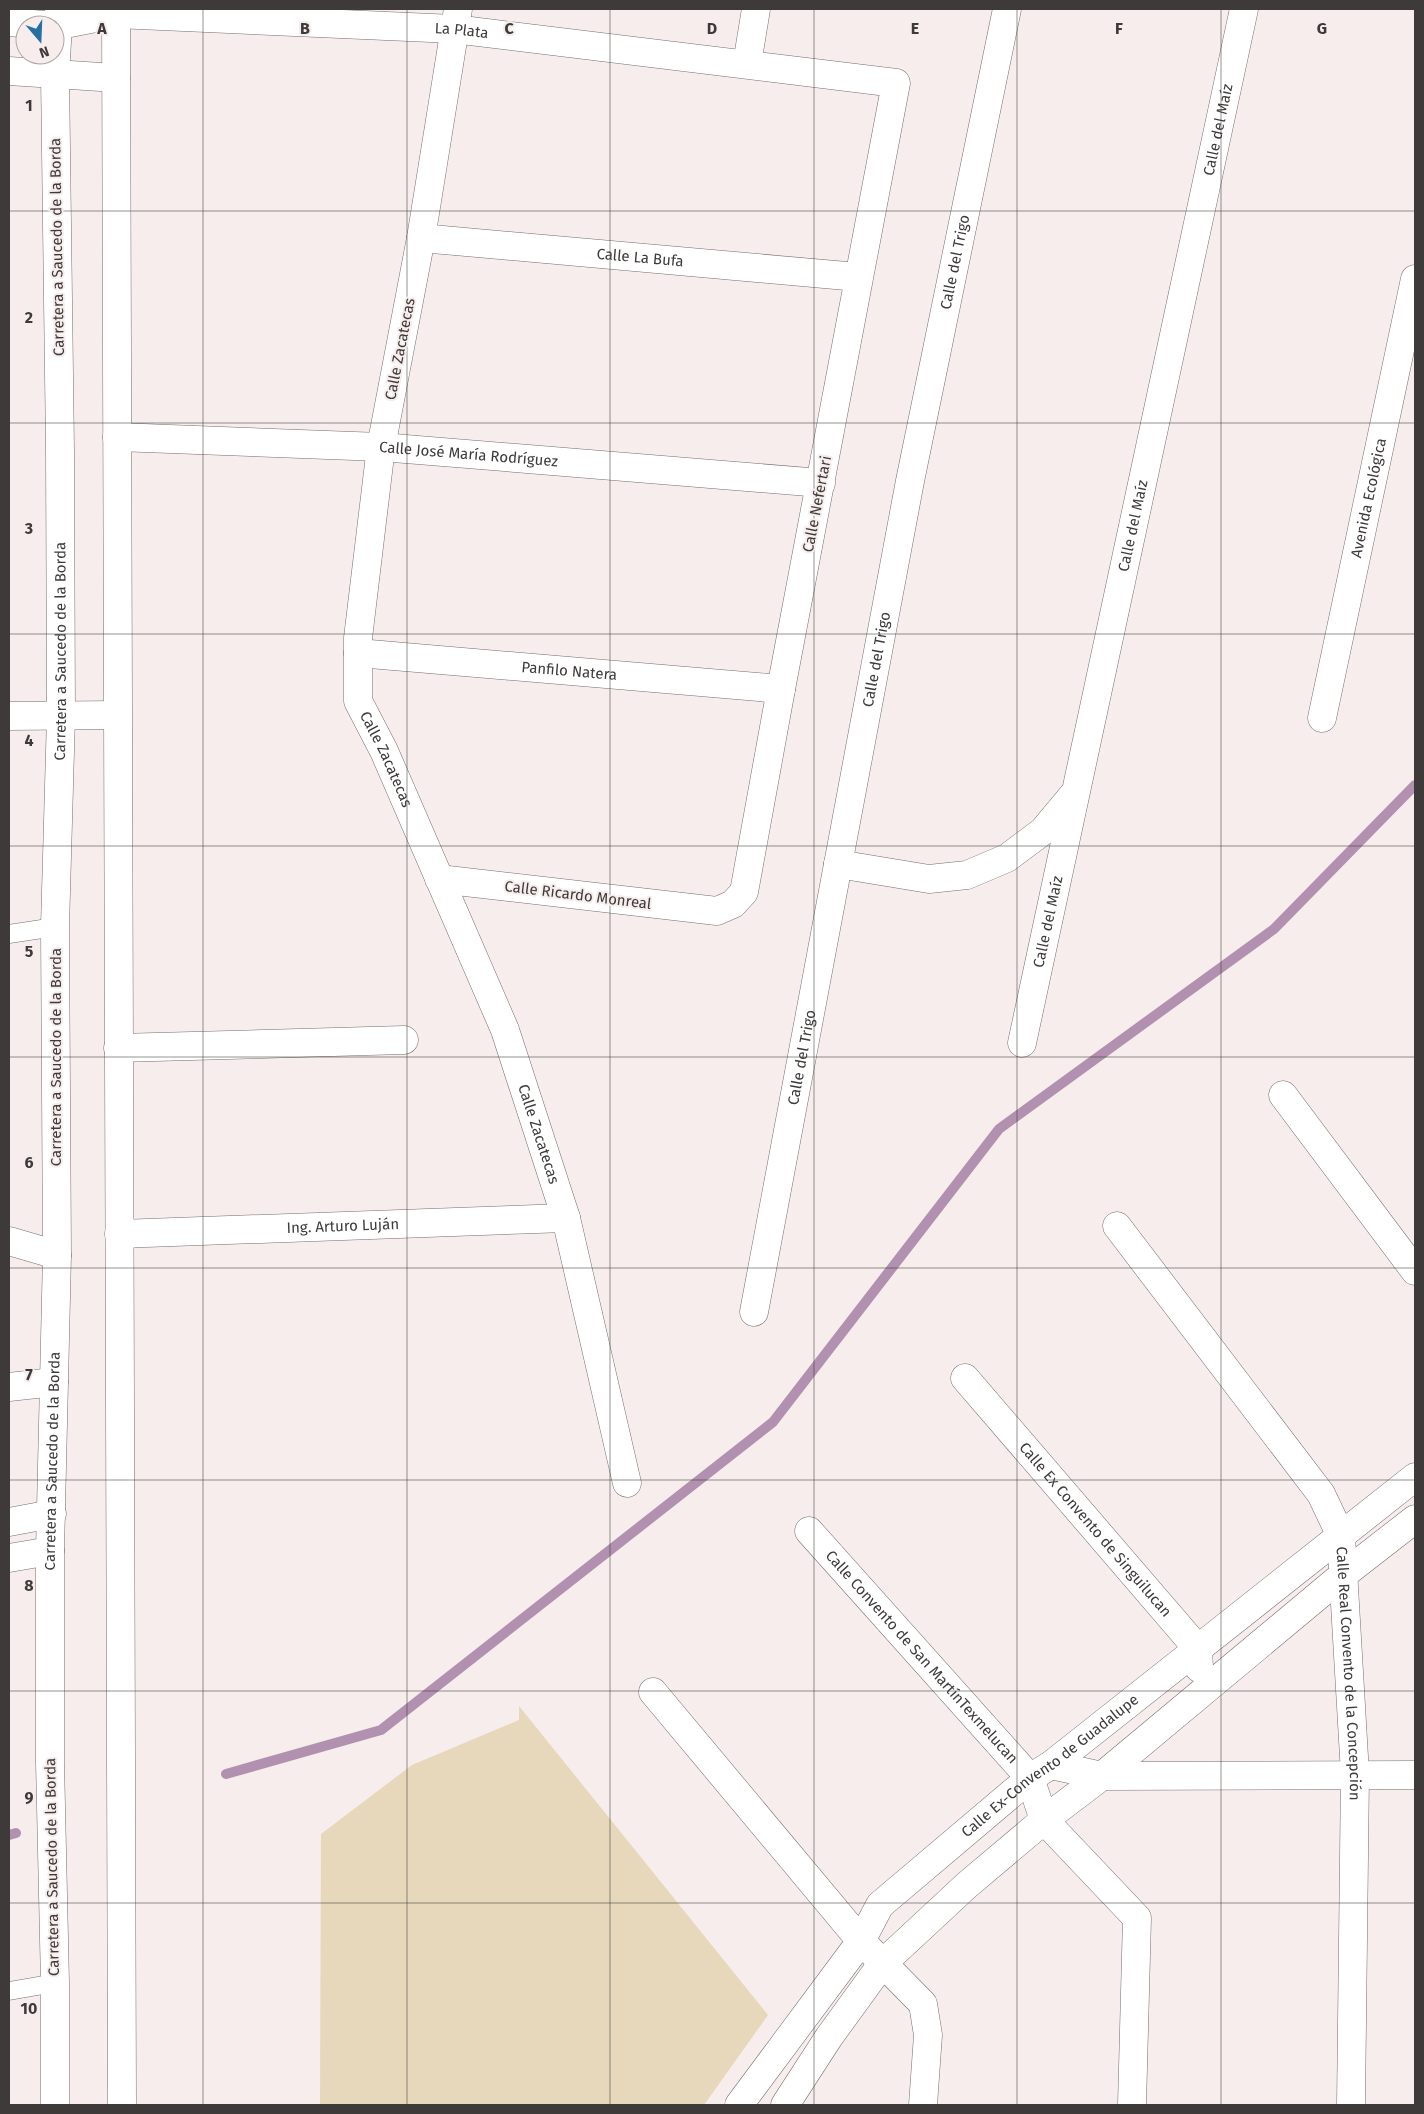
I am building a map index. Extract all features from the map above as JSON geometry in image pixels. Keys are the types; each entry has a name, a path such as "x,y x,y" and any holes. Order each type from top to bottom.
{"street":[{"path":"747,64 756,9"},
{"name":"Calle del Trigo","path":"754,1312 910,481 1007,9"},
{"name":"Calle del Maíz","path":"1022,1043 1244,9"},
{"path":"116,11 122,2105"},
{"name":"La Plata","path":"65,20 116,11 456,19 747,64 896,83"},
{"name":"Calle Zacatecas","path":"456,19 421,238 381,447 358,638 358,701 384,751 505,1030 566,1218 627,1483"},
{"name":"Carretera a Saucedo de la Borda","path":"55,65 60,449 61,716 55,927 57,1255 50,1551 50,1762 55,1983 55,2105"},
{"path":"9,72 116,78"},
{"name":"Calle Nefertari","path":"717,912 733,904 744,892 858,277 896,83"},
{"name":"Calle La Bufa","path":"421,238 858,277"},
{"name":"Avenida Ecológica","path":"1322,718 1415,279"},
{"name":"Calle José María Rodríguez","path":"116,437 381,447 821,483"},
{"name":"Panfilo Natera","path":"358,652 781,689"},
{"path":"9,716 117,715"},
{"path":"838,864 929,879 967,875 1007,858 1043,831 1076,792"},
{"name":"Calle Ricardo Monreal","path":"439,879 717,912"},
{"path":"118,1048 404,1040"},
{"path":"1283,1095 1415,1272"},
{"name":"Ing. Arturo Luján","path":"119,1234 566,1218"},
{"name":"Calle Real Convento de la Concepción","path":"1118,1226 1321,1494 1341,1536 1355,1774 1351,2105"},
{"path":"9,1241 57,1255"},
{"name":"Calle Ex Convento de Singuilucan","path":"965,1378 1198,1649"},
{"path":"9,1388 54,1382"},
{"name":"Calle Ex-Convento de Guadalupe","path":"739,2105 861,1942 880,1905 1040,1772 1415,1477"},
{"path":"9,1522 52,1514"},
{"path":"785,2105 829,2037 882,1964 967,1885 1044,1820 1102,1776 1200,1692 1343,1575 1415,1519"},
{"name":"Calle Convento de San MartínTexmelucan","path":"809,1530 1040,1772 1044,1820 1137,1918 1132,2105"},
{"path":"9,1558 50,1551"},
{"path":"1198,1649 1200,1692"},
{"path":"653,1692 861,1942 923,2004 928,2036 923,2105"},
{"path":"1040,1772 1102,1776 1415,1774"}],"lane":[{"path":"9,934 55,927"},
{"path":"9,1991 55,1983"}],"shaded area":[{"path":"519,1706 768,2015 704,2105 320,2105 321,1834 412,1765 519,1720"}],"waterway":[{"path":"226,1774 381,1730 773,1422 999,1129 1274,929 1415,785"},
{"path":"9,1835 16,1833"}]}
